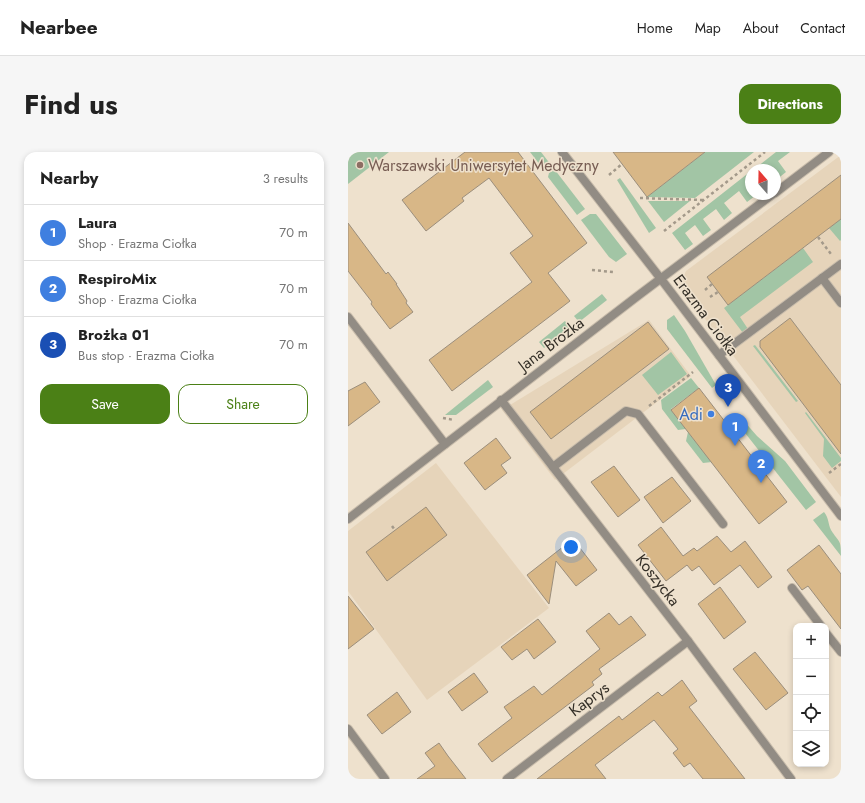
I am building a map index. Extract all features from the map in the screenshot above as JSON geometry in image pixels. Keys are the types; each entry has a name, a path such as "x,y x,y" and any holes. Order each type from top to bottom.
{"street":[{"name":"Erazma Ciołka","path":"562,152 661,279 841,516"},
{"name":"Jana Brożka","path":"781,188 829,152"},
{"name":"Jana Brożka","path":"348,518 765,200"},
{"path":"719,355 841,264"},
{"path":"822,278 841,303"},
{"path":"348,317 445,444"},
{"name":"Koszycka","path":"501,400 688,641 791,779"},
{"path":"553,467 626,410 638,414 723,524"},
{"path":"792,588 819,623"},
{"path":"829,637 841,652"},
{"name":"Kaprys","path":"506,779 688,641"},
{"path":"348,729 386,779"}],"path":[{"path":"664,230 765,152"},
{"path":"609,175 622,164"},
{"path":"640,198 703,200"},
{"path":"818,237 823,244"},
{"path":"592,270 613,272"},
{"path":"705,290 712,284"},
{"path":"710,297 718,292"},
{"path":"638,414 693,372"},
{"path":"829,473 841,464"},
{"path":"392,526 395,530"},
{"path":"837,779 841,776"}],"shaded area":[{"path":"841,155 841,497 683,290 682,280 686,271"},
{"path":"649,320 691,376 555,480 502,410"},
{"path":"436,463 549,608 427,700 348,591 348,531"}],"green space":[{"name":"Warszawski Uniwersytet Medyczny","path":"348,152 389,152 348,184"},
{"path":"530,152 541,152 551,165 544,170"},
{"path":"705,152 754,152 695,198 647,197"},
{"path":"776,152 790,152 778,161 780,164 761,164"},
{"path":"781,165 786,172 781,176"},
{"path":"555,170 585,209 577,215 548,177 549,173"},
{"path":"745,176 745,199 739,191 724,203 732,213 724,220 716,209 703,219 711,230 703,236 695,225 685,233 693,244 685,250 672,233"},
{"path":"620,178 656,228 649,233 617,180"},
{"path":"648,201 690,201 664,222"},
{"path":"590,214 596,214 627,254 616,262 609,257 581,220"},
{"path":"841,219 841,240 840,241 829,228"},
{"path":"803,248 813,262 740,317 748,329 743,333 724,308"},
{"path":"602,294 607,300 579,322 574,316"},
{"path":"674,315 685,331 716,385 712,388 667,329 667,320"},
{"path":"565,321 570,328 544,348 539,342"},
{"path":"755,345 798,401 796,402 753,346"},
{"path":"671,352 687,374 658,395 642,375"},
{"path":"691,378 699,388 671,409 686,429 678,430 662,409 661,400"},
{"path":"488,380 493,387 456,415 445,415"},
{"path":"806,412 841,458 841,461 832,468 823,456 824,439 805,413"},
{"path":"743,420 757,436 785,461 816,502 806,510 738,424"},
{"path":"688,432 712,462 703,463 686,441"},
{"path":"824,512 827,516 831,530 840,543 841,556 813,520"}],"building":[{"path":"465,152 518,152 587,243 548,273 570,301 452,391 429,360 532,282 510,253 533,236 489,178 462,198 464,201 426,231 402,200"},
{"path":"613,152 705,152 647,197"},
{"path":"841,175 841,219 728,305 707,277"},
{"path":"348,223 386,274 388,272 397,284 407,301 406,303 413,312 390,329 371,304 372,302 348,271"},
{"path":"790,318 841,385 841,454 760,347 760,341"},
{"path":"648,322 669,349 551,439 530,412"},
{"path":"365,382 380,402 348,426 348,391"},
{"path":"699,388 787,502 759,524 671,410"},
{"path":"496,438 511,458 501,465 507,473 485,490 464,463"},
{"path":"614,466 640,500 618,517 591,482"},
{"path":"672,477 691,501 663,523 644,497"},
{"path":"426,507 447,535 387,581 366,552"},
{"path":"661,527 683,556 694,548 697,551 717,536 731,552 745,541 772,577 758,588 740,565 714,585 699,566 692,571 687,565 666,581 638,545"},
{"path":"573,539 597,570 576,586 556,561 549,604 527,575"},
{"path":"819,545 841,574 841,629 808,586 802,590 787,570"},
{"path":"720,587 746,622 724,639 698,604"},
{"path":"348,596 374,629 348,649"},
{"path":"609,613 619,625 631,616 646,635 599,669 602,674 592,682 594,685 492,762 478,744 512,718 504,707 534,686 542,695 600,649 586,631"},
{"path":"538,619 556,642 534,659 527,649 512,660 501,647"},
{"path":"755,652 788,693 766,710 733,669"},
{"path":"474,673 488,692 462,711 448,692"},
{"path":"682,680 697,701 689,707 745,779 703,779 690,763 684,767 673,753 678,749 654,720 595,765 606,779 537,779 619,716 622,720 658,692 662,696"},
{"path":"397,692 411,712 382,734 367,715"},
{"path":"439,743 466,779 417,779 435,766 425,753"}],"place":[{"name":"Warszawski Uniwersytet Medyczny","path":"360,165"},
{"name":"Brożka 01","path":"728,407"},
{"name":"Adi","path":"711,414"},
{"name":"Laura","path":"735,446"},
{"name":"RespiroMix","path":"761,483"}]}
